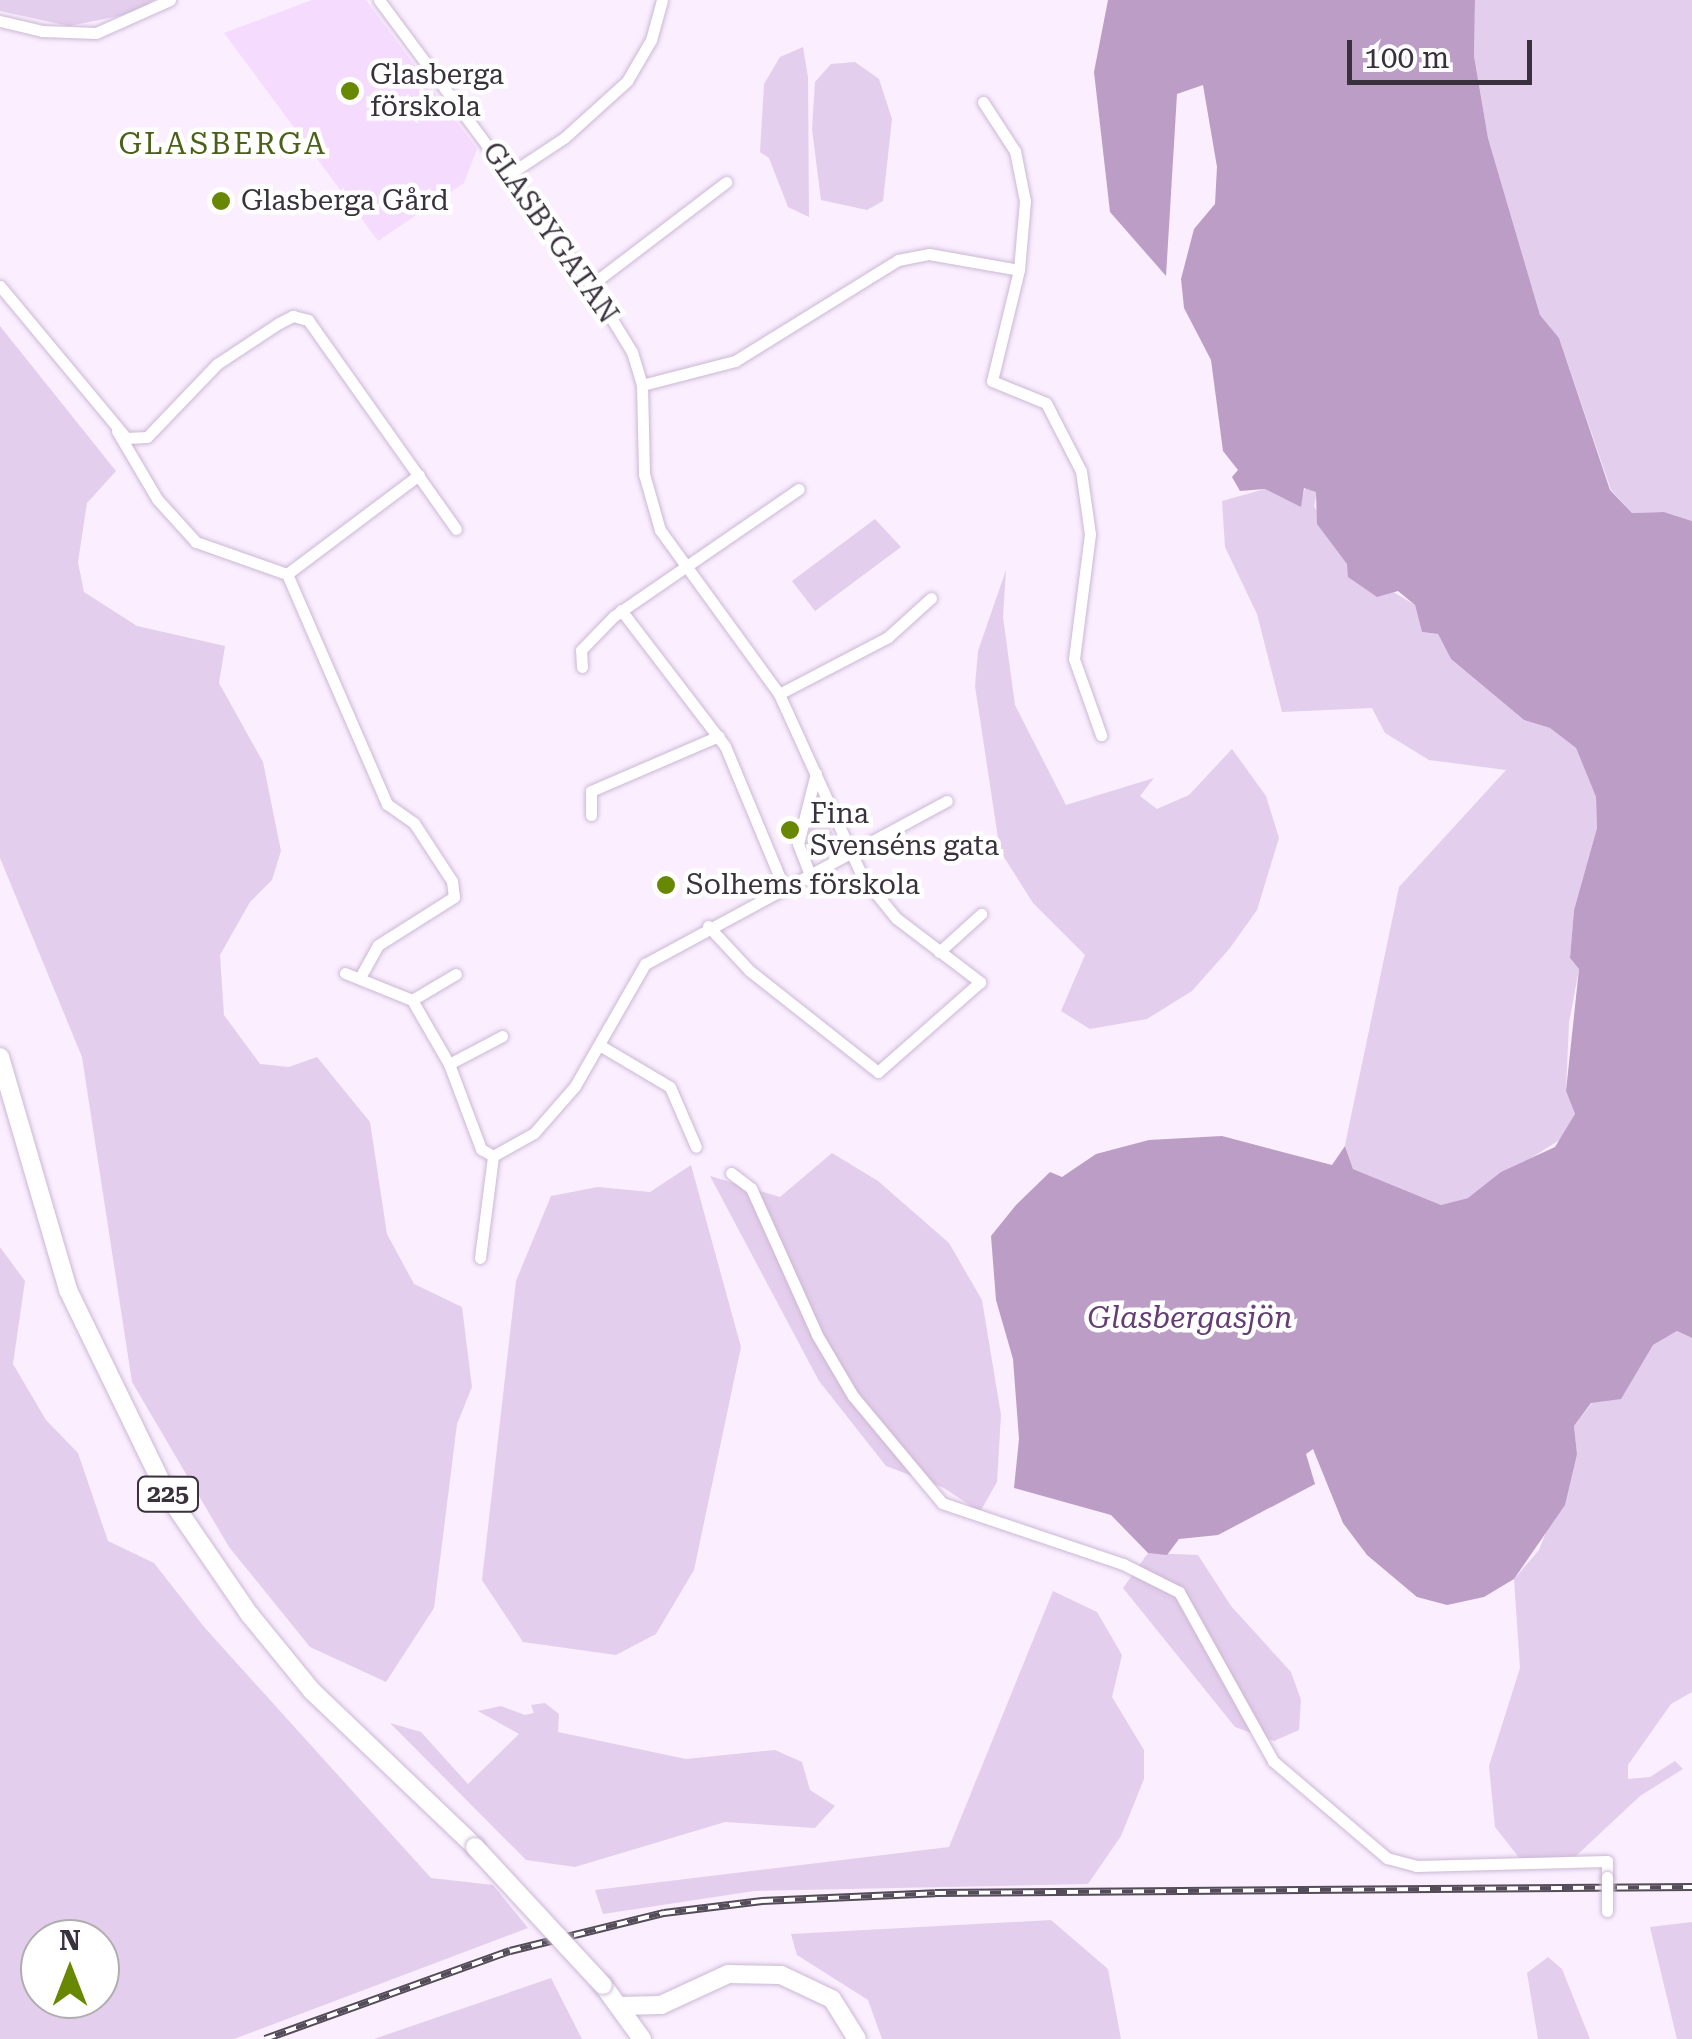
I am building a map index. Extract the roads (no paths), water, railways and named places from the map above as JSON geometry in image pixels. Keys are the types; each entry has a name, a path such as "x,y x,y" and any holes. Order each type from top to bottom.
{"main road":[{"name":"225","path":"0,1058 68,1290 167,1494 250,1615 312,1690 475,1848 604,1984 645,2039"},
{"path":"619,2006 661,2005 728,1974 781,1975 832,1998 857,2039"},
{"path":"645,2039 661,2005"}],"street":[{"path":"0,21 42,32 96,33 170,0"},
{"name":"GLASBYGATAN","path":"379,0 591,285 632,352 642,385 644,474 660,530 682,568 779,694 852,854 884,905 980,982 878,1072 750,970 708,926"},
{"path":"508,175 564,138 627,81 652,40 662,0"},
{"path":"984,102 1008,138 1022,175 1020,270 992,381 1046,403 1082,472 1090,534 1074,653 1101,736"},
{"path":"591,285 726,182"},
{"path":"642,385 735,360 898,260 929,254 1020,270"},
{"path":"0,286 117,431 157,499 196,542 286,574 387,804 414,824 452,882 454,897 378,945 361,976"},
{"path":"117,431 147,436 172,418 217,364 293,316 320,332 456,528"},
{"path":"286,574 419,475"},
{"path":"582,667 584,646 621,610 798,489"},
{"path":"779,694 888,637 931,598"},
{"path":"621,610 719,736 784,888"},
{"path":"591,815 591,791 719,736"},
{"path":"810,875 798,844 816,773"},
{"path":"493,1156 534,1133 601,1046 645,964 708,926 852,854 946,801"},
{"path":"939,952 981,914"},
{"path":"345,973 361,976 412,1000 448,1064 480,1149 493,1156"},
{"path":"412,1000 456,974"},
{"path":"448,1064 502,1036"},
{"path":"601,1046 670,1087 696,1147"},
{"path":"480,1258 493,1156"},
{"path":"731,1172 751,1188 817,1335 853,1396 942,1503 1123,1564 1179,1592 1273,1761 1387,1858 1416,1866 1607,1861 1607,1925"}],"water":[{"name":"Glasbergasjön","path":"1108,0 1475,0 1474,56 1488,138 1540,315 1559,338 1610,490 1632,513 1664,512 1692,521 1692,1338 1677,1331 1653,1345 1621,1399 1591,1403 1574,1426 1577,1454 1565,1505 1514,1579 1484,1597 1447,1605 1417,1597 1367,1555 1343,1523 1313,1449 1306,1454 1315,1484 1218,1535 1179,1539 1167,1555 1148,1553 1111,1515 1014,1488 1019,1439 1013,1359 996,1300 991,1236 1016,1205 1050,1172 1062,1177 1096,1154 1149,1140 1222,1136 1332,1165 1345,1146 1353,1169 1441,1205 1468,1198 1501,1172 1555,1147 1575,1114 1566,1091 1579,969 1570,958 1574,910 1597,828 1596,797 1576,748 1550,728 1524,720 1451,659 1438,634 1422,632 1415,605 1398,591 1377,597 1348,577 1347,564 1317,524 1316,492 1304,488 1301,507 1265,489 1240,491 1232,477 1238,470 1223,451 1211,360 1184,308 1181,279 1194,229 1215,204 1217,167 1203,85 1177,94 1166,276 1110,212 1094,72"}],"railway":[{"path":"265,2039 510,1951 664,1913 762,1901 935,1893 1692,1887"}],"place":[{"name":"Glasberga förskola","path":"350,91"},
{"name":"Glasberga Gård","path":"221,201"},
{"name":"Fina Svenséns gata","path":"790,830"},
{"name":"Solhems förskola","path":"666,885"}],"district":[{"name":"GLASBERGA","path":"223,144"}]}
